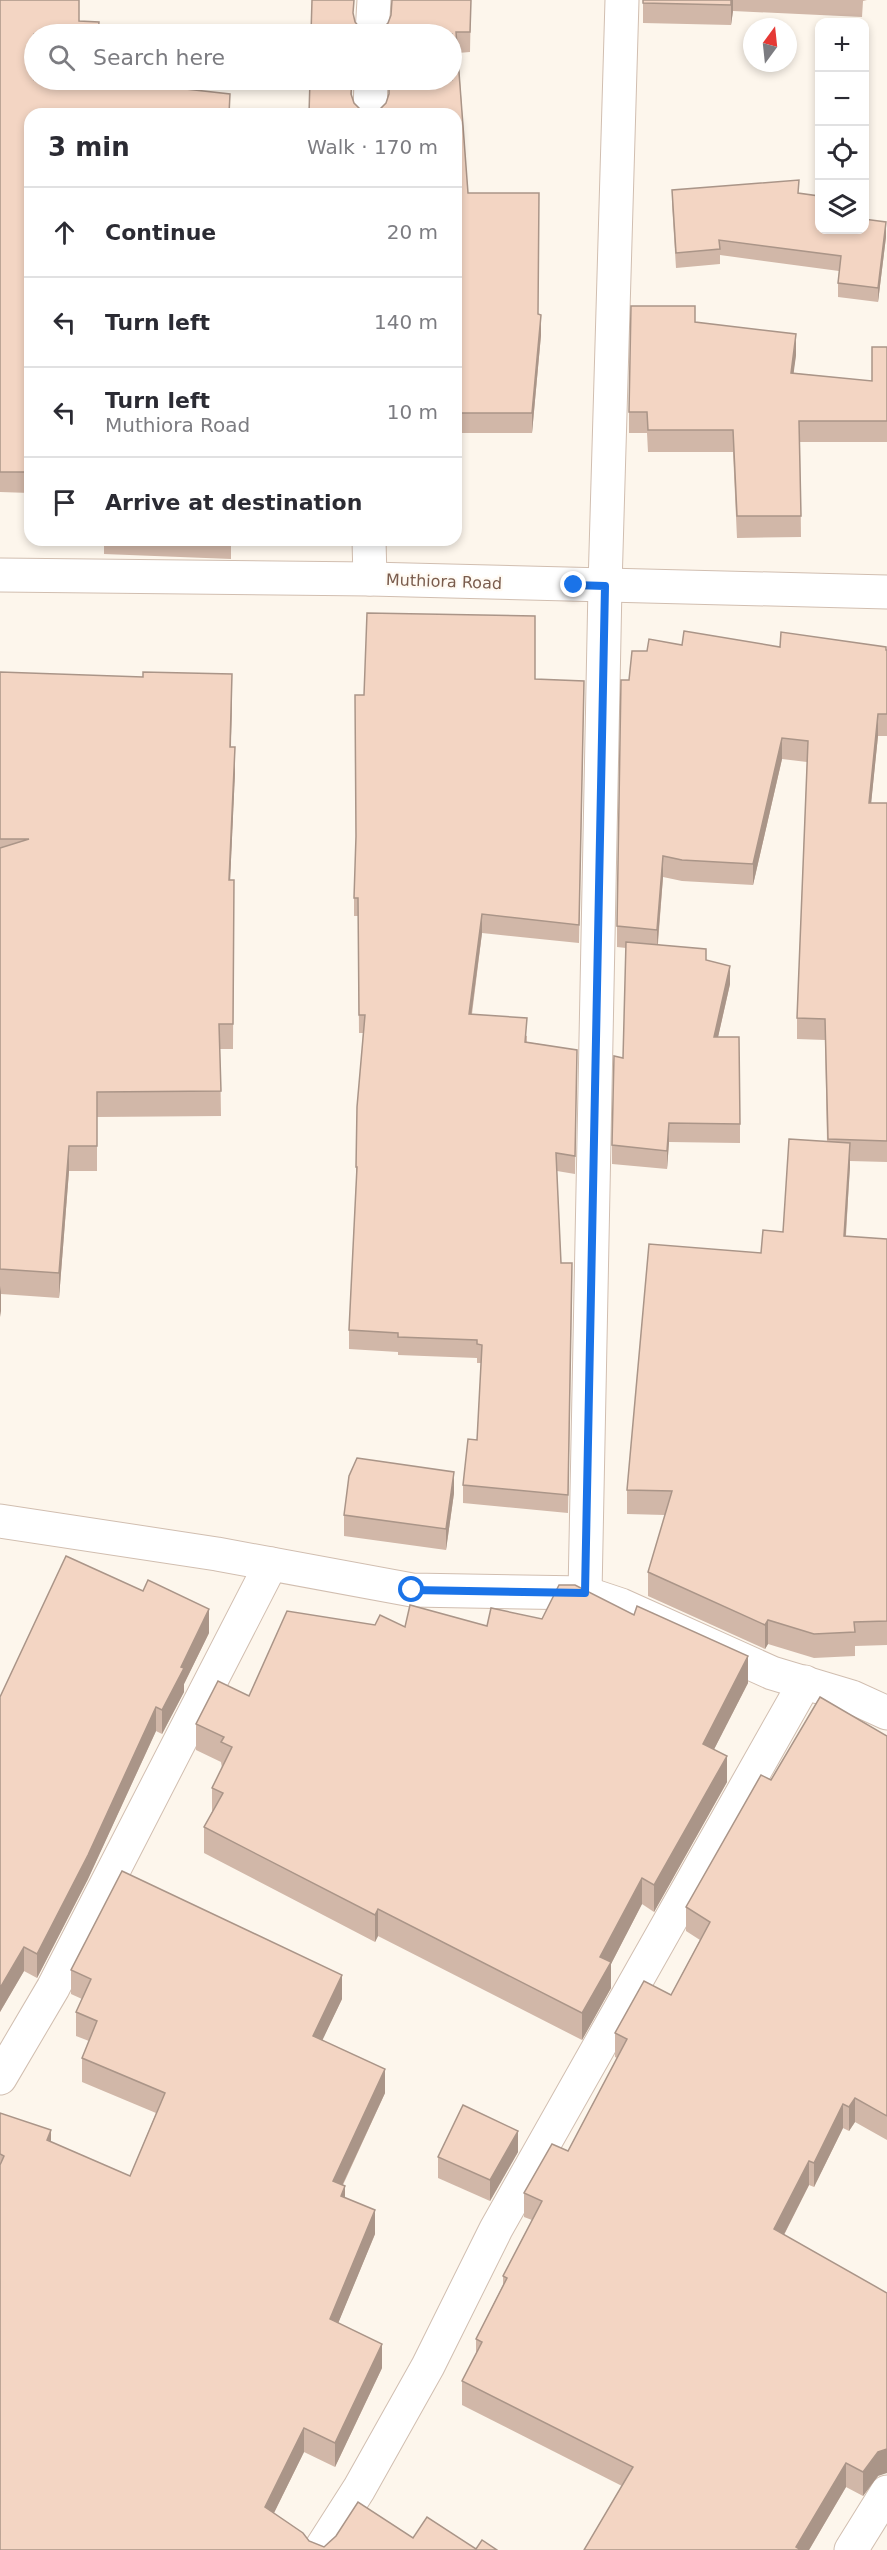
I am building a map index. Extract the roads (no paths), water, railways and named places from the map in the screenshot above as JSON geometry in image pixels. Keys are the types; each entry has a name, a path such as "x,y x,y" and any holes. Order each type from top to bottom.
{"street":[{"path":"373,24 374,0"},
{"path":"585,1593 605,586 622,0"},
{"path":"370,108 371,90"},
{"path":"369,546 370,579"},
{"name":"Muthiora Road","path":"0,575 370,579 887,592"},
{"path":"0,1521 271,1564 412,1590 585,1593 621,1605 772,1673 852,1697 887,1713"},
{"path":"0,2078 58,1977 271,1564"},
{"path":"320,2550 359,2489 417,2387 502,2219 805,1682"},
{"path":"851,2550 887,2492"}]}
